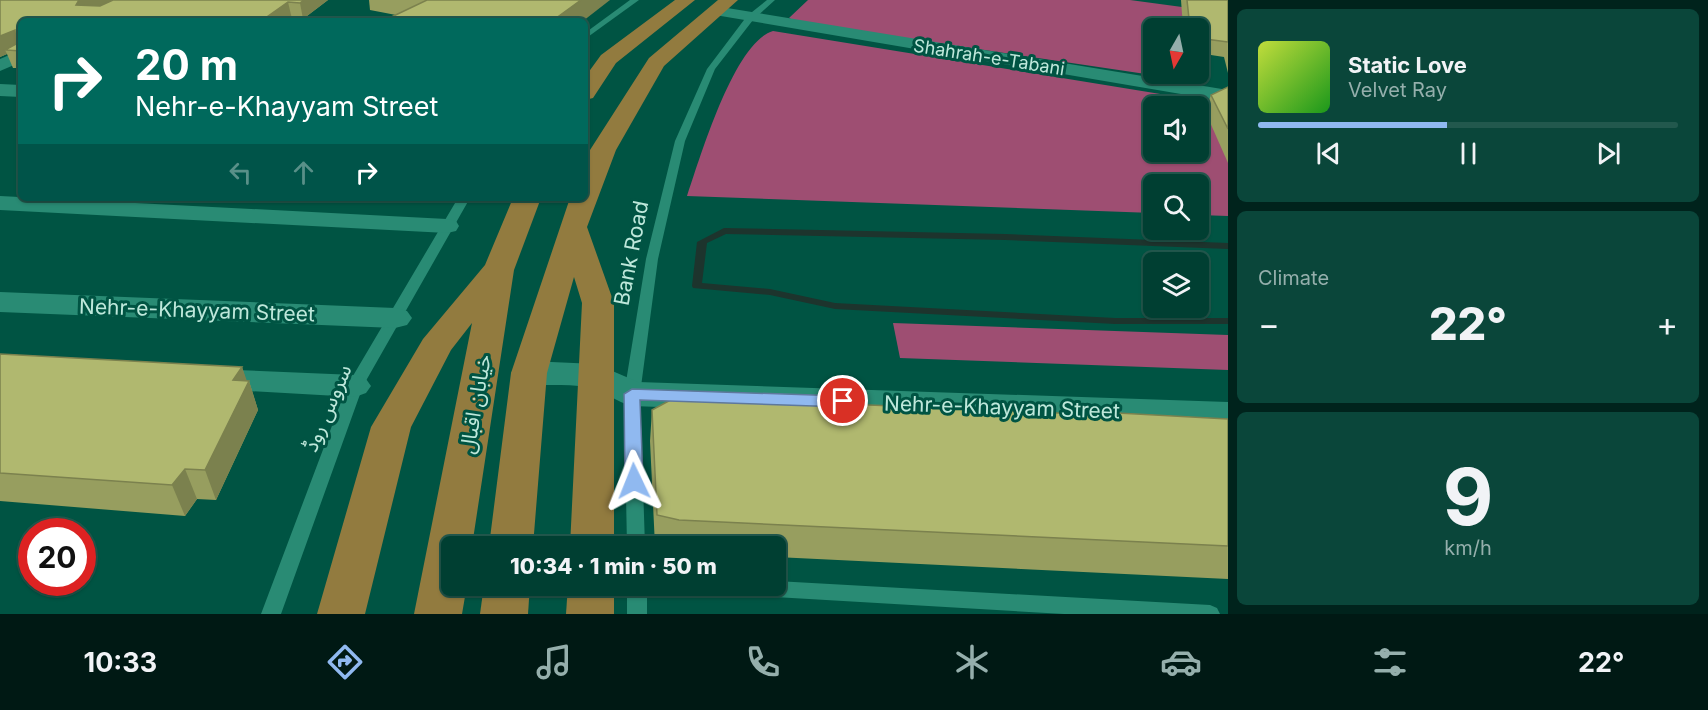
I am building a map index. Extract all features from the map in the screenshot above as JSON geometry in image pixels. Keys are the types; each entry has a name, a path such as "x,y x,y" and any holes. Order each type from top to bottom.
{"main road":[{"path":"588,89 609,59 686,0"},
{"path":"588,189 603,150 656,62 722,6"},
{"name":"خیابان اقبال","path":"438,614 498,270 526,201"},
{"path":"512,536 530,372 581,207"},
{"path":"581,207 598,303 592,536"},
{"path":"341,614 391,427 435,347 498,270"},
{"path":"504,614 506,596"},
{"path":"590,614 591,596"}],"street":[{"name":"Shahrah-e-Tabani","path":"722,6 750,18 1228,96"},
{"path":"0,66 18,57"},
{"path":"0,90 18,91"},
{"path":"0,203 447,226"},
{"name":"Nehr-e-Khayyam Street","path":"0,302 394,318"},
{"name":"Nehr-e-Khayyam Street","path":"530,372 596,376 632,394 1228,415"},
{"path":"189,378 355,386"}],"lane":[{"path":"588,34 635,0"},
{"name":"Bank Road","path":"636,536 632,394 652,259 680,141 711,69 750,18 771,0"},
{"name":"سروس روڈ","path":"271,614 355,386 462,201"},
{"path":"786,590 1210,614"},
{"path":"637,596 637,614"}],"shaded area":[{"path":"808,0 1130,0 1182,7 1183,18 1143,18 1143,74 797,22 789,18"},
{"path":"773,31 1173,96 1143,96 1143,162 1209,162 1209,102 1228,105 1228,216 1209,215 1209,174 1143,174 1143,213 687,196 720,103 745,56 759,40"},
{"path":"893,323 1228,335 1228,370 900,358"}],"building":[{"path":"0,0 79,0 76,5 100,6 113,0 304,0 300,3 288,2 265,18 18,18 18,51 5,50 16,44 15,30 0,36"},
{"path":"427,0 581,0 556,18 389,18"},
{"path":"1187,0 1228,0 1228,42 1209,39 1209,18 1189,18"},
{"path":"1228,87 1228,129 1211,95"},
{"path":"0,354 242,367 233,380 249,381 205,470 185,469 172,485 0,473"},
{"path":"676,397 1082,414 1081,411 1228,419 1228,546 679,520 657,515 652,410"}],"waterway":[{"path":"1228,246 1005,237 724,231 702,242 697,286 770,292 835,306 1115,321 1228,321"}],"route":[{"path":"634,481 632,394 843,401"}]}
